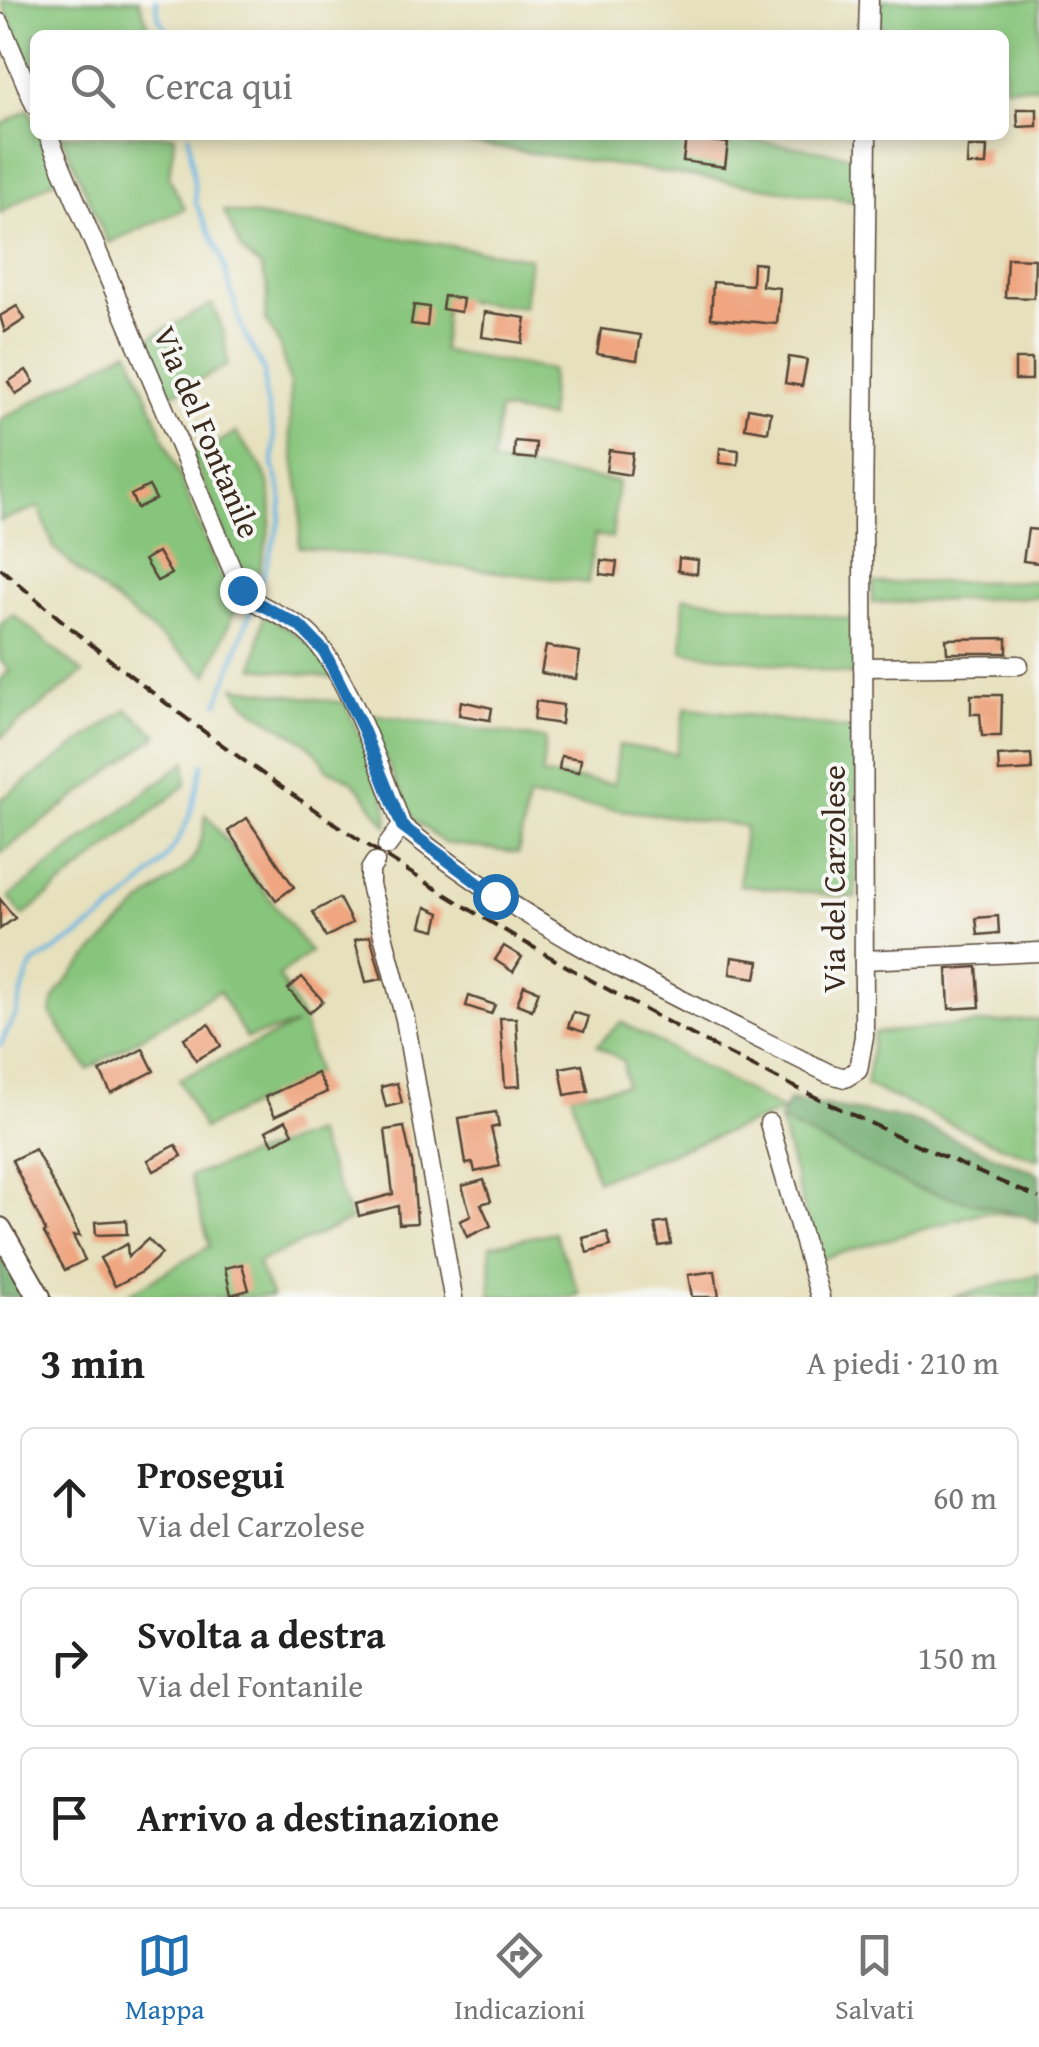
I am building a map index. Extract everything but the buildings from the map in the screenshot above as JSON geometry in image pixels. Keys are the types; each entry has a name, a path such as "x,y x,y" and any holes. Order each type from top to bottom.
{"main road":[{"path":"0,1229 39,1297"}],"street":[{"path":"868,30 869,0"},
{"path":"0,23 30,93"},
{"name":"Via del Fontanile","path":"50,140 244,593 308,632 328,657 363,729 402,826"},
{"name":"Via del Carzolese","path":"402,826 515,908 733,1026 841,1078 855,1074 862,1057 864,960 867,140"},
{"path":"863,667 1019,664"},
{"path":"387,846 402,826"},
{"path":"375,862 370,870 370,885 402,1004 453,1297"},
{"path":"864,960 1039,952"},
{"path":"769,1123 820,1297"}],"green space":[{"path":"1,0 139,0 150,30 30,30 30,66"},
{"path":"880,0 1039,0 1039,87 1009,86 1009,30 880,30"},
{"path":"29,109 30,140 42,140 59,177 0,213 0,126"},
{"path":"63,140 174,140 169,177 185,209 108,243"},
{"path":"446,140 753,140 855,156 857,201"},
{"path":"224,211 530,258 524,307 446,299 442,351 551,370 549,418 499,410 492,463 618,482 612,538 595,535 588,583 299,547 301,501 290,435 290,384 279,344 265,318 268,290 261,267 242,251"},
{"path":"212,304 223,330 228,365 169,396 147,339"},
{"path":"129,350 217,569 238,602 208,675 54,548 39,507 0,521 0,420"},
{"path":"236,432 259,463 271,495 270,528 254,594 243,580 191,452 212,446"},
{"path":"1039,581 1039,597 872,603 873,583"},
{"path":"684,597 856,620 856,675 682,651"},
{"path":"264,613 314,646 333,678 254,668"},
{"path":"13,614 83,673 0,738 0,679 10,671 0,660 0,625"},
{"path":"234,687 345,703 380,782 387,826 349,779 327,769 308,745 254,710"},
{"path":"686,707 857,730 856,898 739,885 745,826 528,798 518,853 444,843 414,820 364,713 545,739 542,775 614,784 619,745 676,754"},
{"path":"127,709 158,735 0,854 0,800"},
{"path":"186,761 186,785 23,916 9,897"},
{"path":"206,814 310,952 279,976 304,1023 317,1073 203,1129 179,1079 296,1025 246,1038 219,991 88,1069 51,1015 54,999 82,964 194,857"},
{"path":"1039,1019 1039,1159 989,1141 866,1085 874,1033"},
{"path":"621,1022 784,1111 597,1180 571,1094 626,1085 623,1061 597,1045"},
{"path":"789,1100 910,1120 1039,1174 1039,1223 912,1187 780,1120"},
{"path":"780,1120 912,1187 1025,1216 983,1212 817,1260"},
{"path":"315,1133 351,1220 257,1263 272,1297 131,1297 130,1293 210,1246 190,1176"},
{"path":"554,1232 580,1294 491,1297 490,1246"},
{"path":"0,1244 30,1297 0,1297"},
{"path":"1039,1274 1039,1297 952,1297"}],"waterway":[{"path":"156,0 159,19 167,30"},
{"path":"190,140 196,204 221,256 242,329 264,371 274,437 273,464 282,496 280,521 257,595"},
{"path":"218,703 252,608"},
{"path":"0,1045 34,963 120,904 175,845 189,817 203,764"}],"railway":[{"path":"0,568 117,665 239,757 494,924 762,1071 1039,1198"}],"route":[{"path":"242,590 300,626 324,651 363,729 402,826 495,896"}]}
